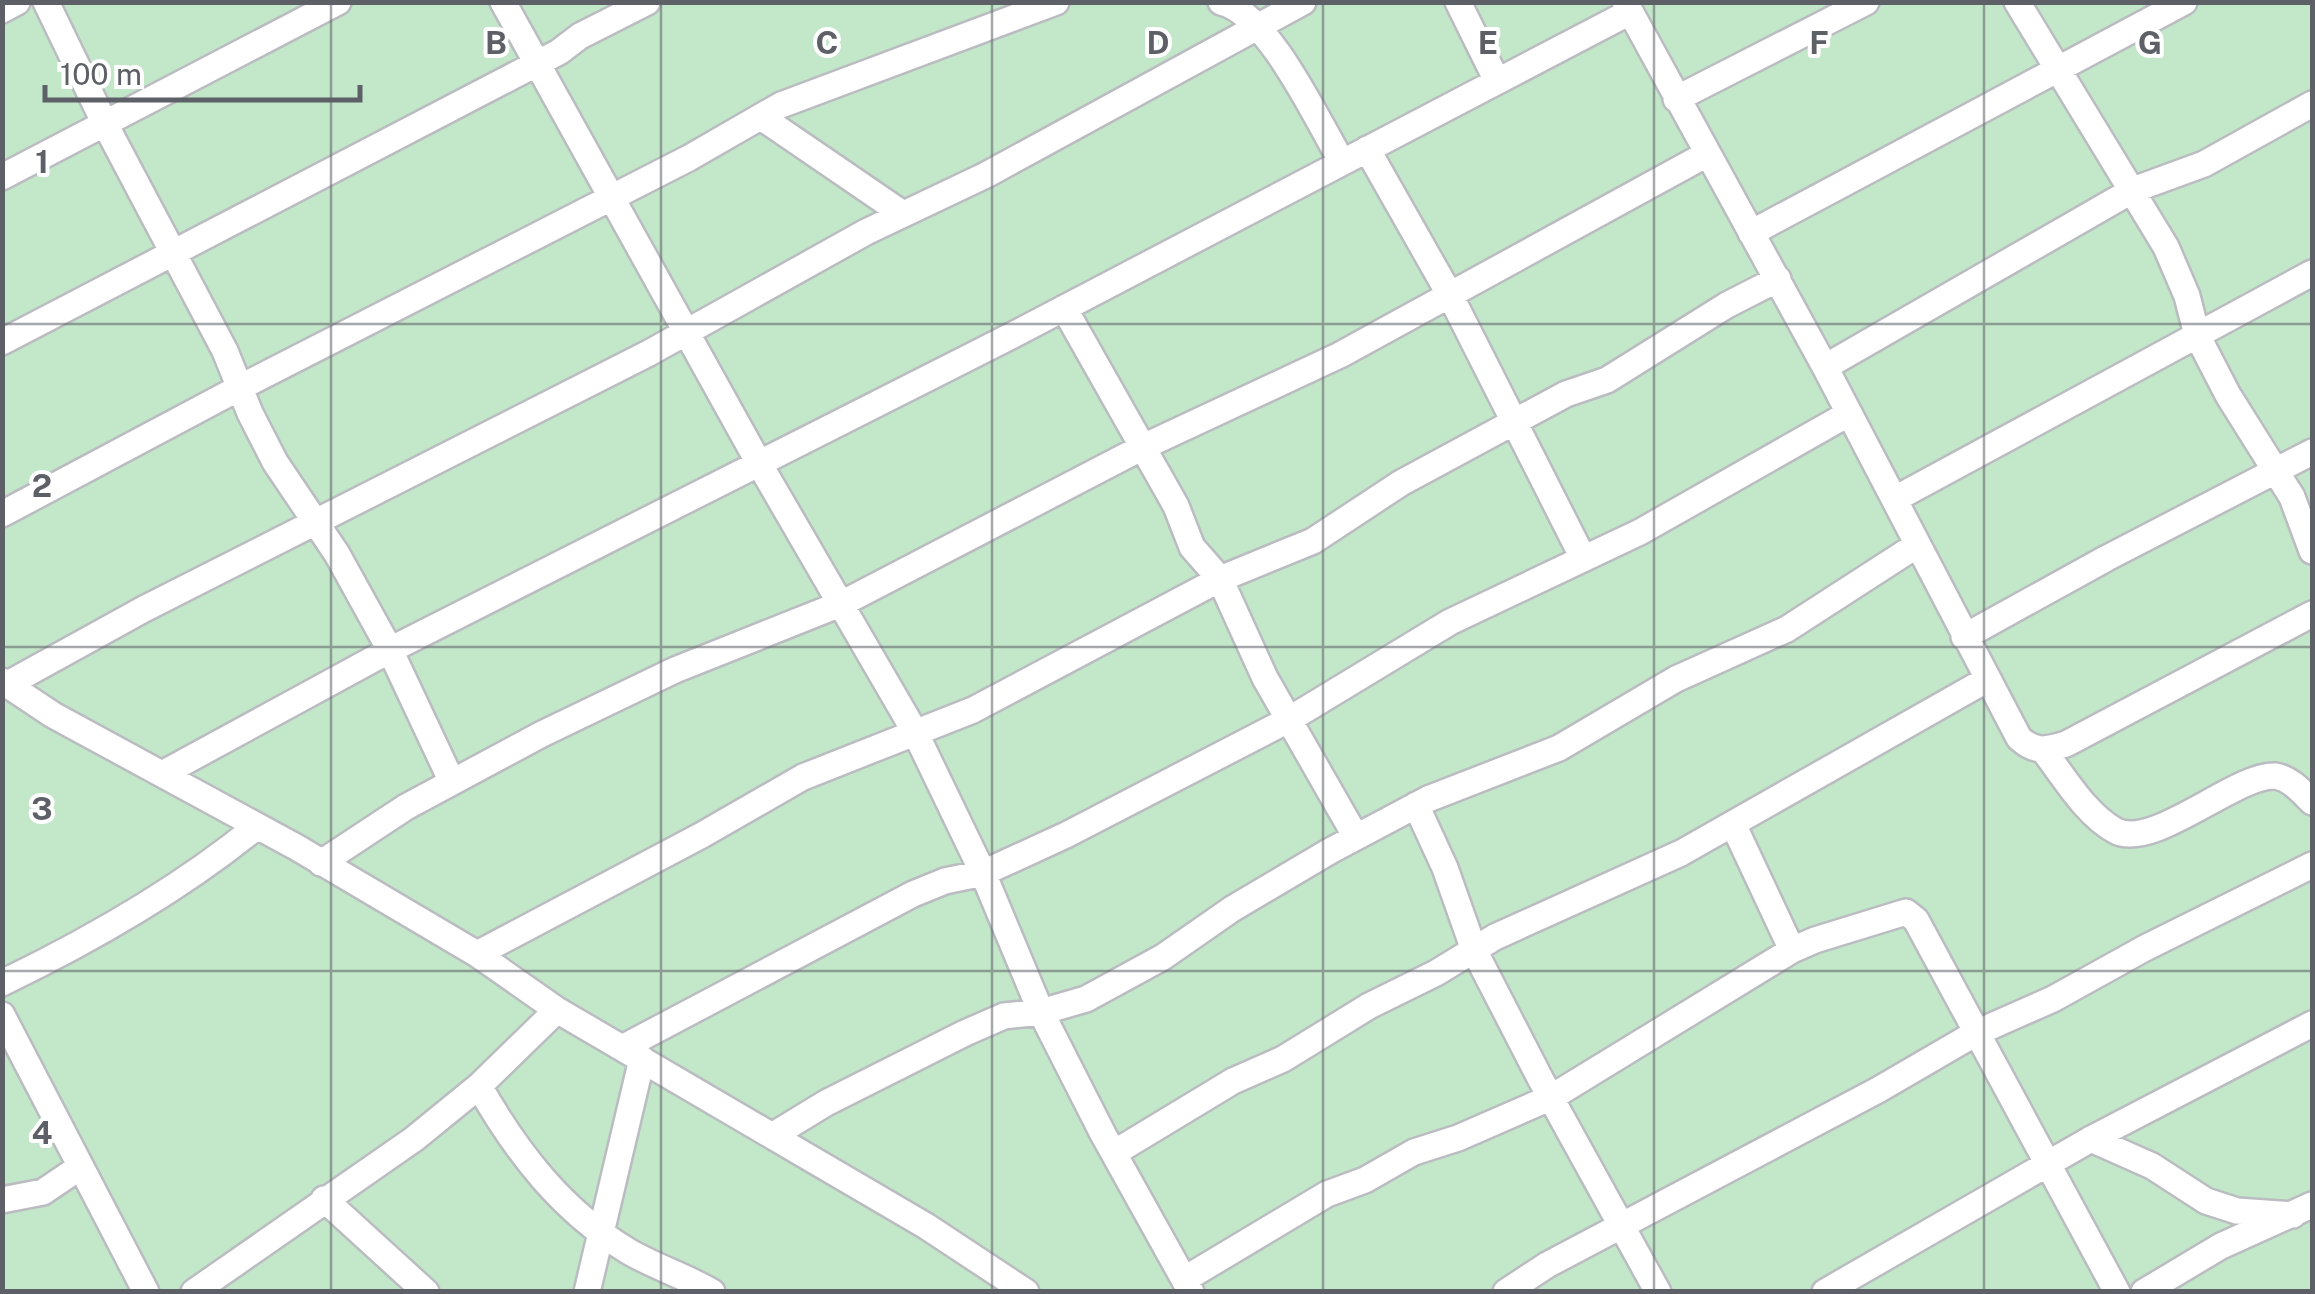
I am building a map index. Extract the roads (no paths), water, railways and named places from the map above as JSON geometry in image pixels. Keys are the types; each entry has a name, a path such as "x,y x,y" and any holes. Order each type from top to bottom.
{"street":[{"path":"2,10 16,2"},
{"path":"46,2 105,124 225,351 274,462 317,524 390,650 452,782"},
{"path":"2,176 338,2"},
{"path":"503,2 760,464 915,732 983,873 1041,1012 1188,1285 1327,1194 1364,1180 1414,1152 1552,1098 1792,950 1900,912 1911,914 2117,1292"},
{"path":"2,342 647,2"},
{"path":"2,514 690,158 760,117 817,90 1056,2"},
{"path":"1221,2 1234,5 1258,24 1342,162"},
{"path":"1026,1292 926,1226 557,1010 477,954 164,773 53,715 5,683 649,353 1303,2"},
{"path":"1458,2 1497,80"},
{"path":"1676,99 1866,2"},
{"path":"2018,2 2166,247 2188,296 2198,335 2228,395 2276,468 2303,520 2312,551"},
{"path":"1751,233 2184,2"},
{"path":"164,773 390,650 760,464 1368,149 1627,7 1778,279 1986,680 2019,738 2029,747 2044,751 2066,744 2312,614"},
{"path":"1824,367 2133,190 2204,164 2312,104"},
{"path":"760,117 903,214"},
{"path":"1368,149 1451,297 1583,558"},
{"path":"321,863 406,807 542,734 676,670 843,603 1144,447 1340,355 1707,154"},
{"path":"1894,499 2312,272"},
{"path":"477,954 702,835 803,776 973,710 1220,579 1313,541 1402,484 1512,422 1566,394 1607,380 1727,304 1778,279"},
{"path":"1064,308 1176,506 1192,546 1220,579 1264,678 1356,837"},
{"path":"632,1054 913,894 945,881 983,873 1066,835 1290,719 1450,622 1640,532 1848,414"},
{"path":"1964,637 2312,452"},
{"path":"772,1136 826,1103 965,1032 1004,1016 1041,1012 1086,999 1356,837 1416,805 1559,748 1676,679 1787,629 1917,544"},
{"path":"1114,1153 1369,1006 1512,929 1682,853 1986,680"},
{"path":"2044,751 2100,819 2124,834 2157,828 2262,778 2285,779 2312,802"},
{"path":"1416,805 1445,868 1474,950 1658,1292"},
{"path":"1733,824 1792,950"},
{"path":"2,982 98,932 228,850 256,827"},
{"path":"1506,1292 1976,1033 2052,1000 2312,864"},
{"path":"194,1292 414,1139 479,1086 557,1010"},
{"path":"1825,1292 2091,1139 2312,1024"},
{"path":"5,1025 146,1292"},
{"path":"587,1292 632,1054"},
{"path":"479,1086 527,1163 584,1221 629,1252 712,1292"},
{"path":"2091,1139 2152,1166 2206,1201 2237,1210 2303,1210"},
{"path":"2,1200 43,1192 80,1166"},
{"path":"324,1199 426,1292"},
{"path":"2144,1292 2221,1246 2303,1210"}]}
